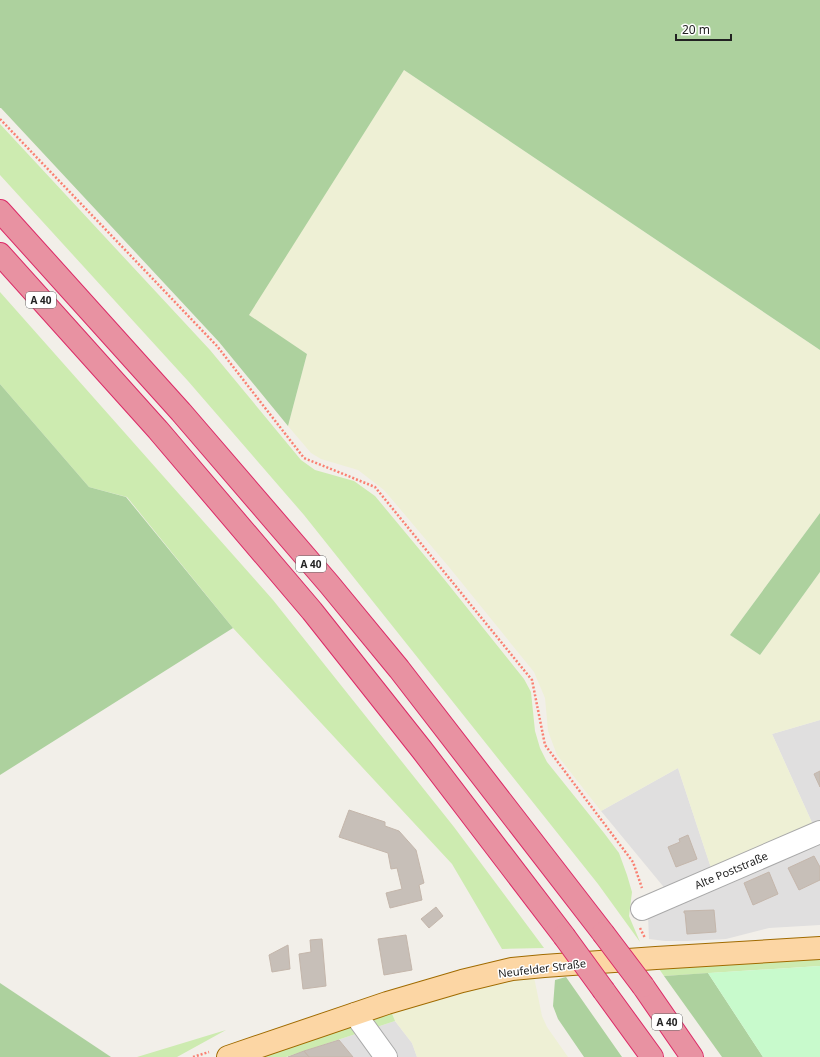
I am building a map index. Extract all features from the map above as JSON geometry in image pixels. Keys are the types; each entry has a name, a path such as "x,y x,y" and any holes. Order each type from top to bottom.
{"highway":[{"name":"A 40","path":"0,211 181,412 334,590 399,669 603,932 692,1057"},
{"name":"A 40","path":"0,254 158,430 312,611 422,750 564,936 652,1057"}],"main road":[{"name":"Neufelder Straße","path":"228,1057 354,1014 462,981 512,969 820,948"}],"street":[{"name":"Alte Poststraße","path":"642,909 820,832"},
{"path":"354,1014 386,1057"}],"path":[{"path":"0,119 217,346 304,458 375,487 532,680 546,745 633,862 642,887 640,927 647,945 656,958"}],"shaded area":[{"path":"820,720 820,825 814,827 772,734"},
{"path":"678,768 712,871 667,891 601,811"},
{"path":"820,841 820,925 769,928 726,939 665,941 649,939 648,916"},
{"path":"395,1021 412,1043 417,1057 286,1057"}],"green space":[{"path":"0,0 820,0 820,350 404,70 249,315 307,354 288,426 219,342 0,108"},
{"path":"404,70 820,350 820,513 730,635 760,655 820,572 820,720 772,734 814,827 712,871 678,768 601,811 557,755 548,731 545,698 534,672 449,567 384,490 358,470 321,459 311,453 288,426 307,354 248,315"},
{"path":"0,124 210,350 301,460 315,470 354,481 375,496 524,679 531,692 535,731 540,748 547,762 619,853 632,892 629,916 640,942 598,884 304,515 188,381 0,175"},
{"path":"0,292 273,600 454,827 544,948 502,949 452,864 233,628 127,497 89,487 0,384"},
{"path":"0,384 89,487 126,497 233,628 0,775"},
{"path":"820,513 820,572 760,655 730,635"},
{"path":"820,956 820,966 664,976 657,966"},
{"path":"820,966 820,1057 763,1057 708,973"},
{"path":"708,973 763,1057 722,1057 664,976"},
{"path":"534,977 542,1016 547,1027 568,1057 417,1057 412,1043 395,1021 391,1011 476,987"},
{"path":"566,977 622,1057 584,1057 558,1019 553,1006 555,980"},
{"path":"0,983 111,1057 0,1057"},
{"path":"391,1011 395,1021 286,1057 253,1057"},
{"path":"226,1030 177,1057 137,1057"}],"building":[{"path":"820,771 820,787 814,774"},
{"path":"349,810 385,822 385,826 399,831 416,850 424,883 419,885 422,900 390,908 386,893 402,889 397,868 391,869 388,853 339,837"},
{"path":"688,835 697,859 676,867 668,847 680,842 679,839"},
{"path":"814,856 820,867 820,880 799,890 788,868"},
{"path":"769,872 778,894 753,905 744,883"},
{"path":"436,907 443,916 429,928 421,919"},
{"path":"714,910 716,932 687,934 684,911"},
{"path":"406,935 412,970 384,975 378,939"},
{"path":"322,939 326,986 303,989 299,954 311,952 310,940"},
{"path":"288,945 290,969 272,972 269,955"},
{"path":"339,1040 353,1057 309,1057 304,1051"},
{"path":"304,1051 309,1057 288,1057"}]}
